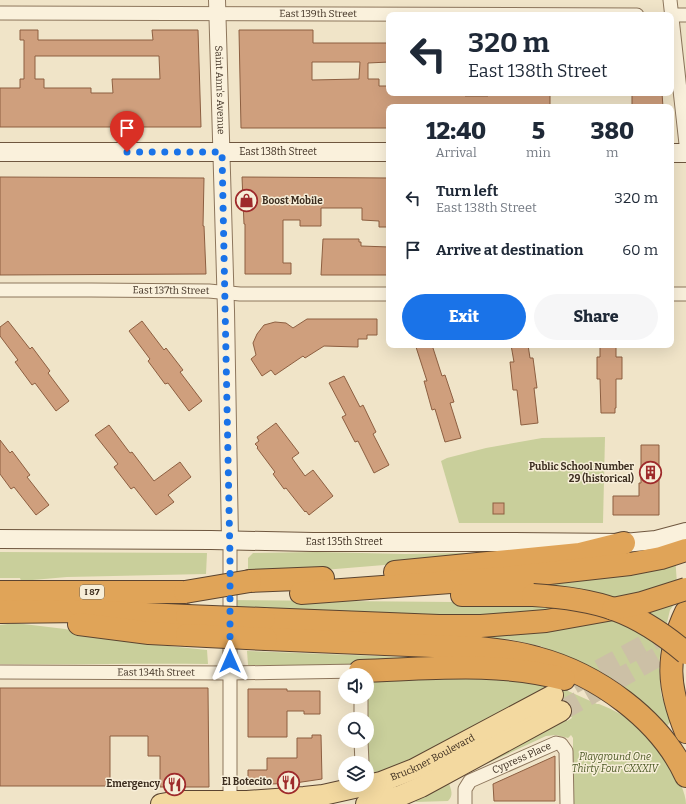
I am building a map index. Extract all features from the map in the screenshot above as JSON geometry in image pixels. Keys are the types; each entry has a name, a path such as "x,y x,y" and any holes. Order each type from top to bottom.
{"highway":[{"path":"250,587 303,579 580,554 624,544"},
{"path":"532,585 661,558 686,550"},
{"path":"532,585 568,597 618,610 649,626 686,653"},
{"name":"I 87","path":"0,592 185,592 250,587 301,593 381,596 532,585"},
{"path":"265,629 389,623 439,626 481,626 546,621 614,609 686,590"},
{"path":"5,612 149,633 187,626 265,629 512,652 544,660 576,672 627,703 661,738 674,755 686,776"},
{"path":"686,612 674,645 671,672 674,698 686,732"},
{"path":"374,672 474,668 528,672 572,682 627,703"}],"main road":[{"name":"East 138th Street","path":"0,152 386,152"},
{"path":"674,153 686,153"},
{"name":"East 135th Street","path":"0,539 624,544 656,540 686,532"},
{"name":"Bruckner Boulevard","path":"161,804 178,801 230,802 323,795 400,796 416,789 557,703"}],"street":[{"path":"670,0 672,12"},
{"name":"East 139th Street","path":"0,13 218,7 480,12"},
{"name":"Saint Ann's Avenue","path":"218,7 226,293 230,541 230,802"},
{"path":"674,15 686,15"},
{"path":"674,33 686,144"},
{"name":"East 137th Street","path":"0,290 386,294"},
{"path":"674,294 686,294"},
{"name":"East 134th Street","path":"0,672 338,673"},
{"name":"Cypress Place","path":"465,804 465,789 470,781 556,742 561,744 566,751 567,804"}],"green space":[{"path":"605,437 603,523 459,523 441,461 447,458 486,448 542,438"},
{"path":"0,552 207,553 206,574 67,577 21,581 20,578 0,578"},
{"path":"317,552 405,554 464,553 469,558 275,574 248,574 248,558 253,553"},
{"path":"675,555 678,599 670,610 661,648 659,664 661,694 671,721 665,729 575,661 540,646 508,639 407,635 225,607 226,600 554,603 553,581"},
{"path":"15,623 65,629 131,642 207,650 208,664 0,664 0,625"},
{"path":"247,651 491,661 302,666 248,665"},
{"path":"465,672 555,684 418,760 374,774 374,756 368,756 368,748 374,748 374,712 367,712 366,704 374,704 374,676"},
{"name":"Playground One Thirty Four CXXXIV","path":"557,686 617,712 643,731 656,745 670,765 681,786 686,804 573,804 573,738 571,735 568,738 556,735 546,736 480,767 566,719 567,721 572,718 557,690"},
{"path":"449,783 451,795 448,801 415,802 428,793"}],"building":[{"path":"20,30 38,30 38,40 153,40 152,30 198,30 201,127 0,127 0,88 20,88 20,79 24,79 24,40 20,40","holes":["35,56 159,56 160,79 112,79 113,93 91,93 91,88 44,88 44,79 35,79"]},
{"path":"239,30 313,30 313,43 386,43 386,62 368,63 368,79 379,79 379,86 386,86 386,96 550,96 550,104 386,104 386,128 241,128","holes":["312,62 360,62 359,79 312,80"]},
{"path":"632,96 662,96 663,104 632,104"},
{"path":"0,177 204,178 203,226 206,274 0,275"},
{"path":"242,177 386,178 386,227 379,227 379,221 362,220 362,208 321,208 321,226 300,226 300,220 283,220 283,263 291,263 291,274 245,274"},
{"path":"323,239 359,239 361,246 386,247 386,275 321,275"},
{"path":"307,319 377,319 377,335 367,335 367,339 358,339 358,347 324,346 305,358 303,356 275,375 271,370 262,376 251,359 256,355 253,343 257,334 264,325 275,322 286,323 293,328"},
{"path":"8,321 30,349 32,347 50,371 48,373 69,401 56,411 35,383 32,385 15,362 18,360 0,336 0,327"},
{"path":"142,321 164,350 166,348 183,370 180,372 202,401 189,411 168,383 165,384 148,361 150,359 129,331"},
{"path":"416,348 433,348 442,376 445,375 454,402 450,403 461,438 445,442 435,409 432,410 424,381 427,381"},
{"path":"512,348 528,348 530,358 533,358 537,388 534,388 538,423 521,425 517,390 513,390 510,362 514,362"},
{"path":"600,348 616,348 616,357 622,357 622,379 616,379 615,413 601,413 600,379 597,379 597,357 600,357"},
{"path":"344,376 360,407 363,405 376,432 373,434 389,465 374,473 358,441 355,442 342,417 346,415 329,383"},
{"path":"276,423 299,453 292,458 305,476 313,470 333,496 309,515 286,488 284,489 273,474 275,472 255,444 259,441 257,437"},
{"path":"109,425 154,481 180,462 191,477 168,495 174,502 156,515 134,487 131,489 114,467 118,464 95,435"},
{"path":"0,440 10,453 12,451 30,475 27,477 49,505 36,515 14,487 11,489 0,474"},
{"name":"Public School Number 29 (historical)","path":"641,445 659,445 659,515 613,515 613,496 639,496 639,483 641,483"},
{"path":"493,503 504,503 504,514 493,514"},
{"path":"0,688 208,688 209,787 160,787 160,756 148,756 148,736 110,736 110,786 0,786"},
{"path":"248,689 320,691 320,714 304,714 304,711 287,711 287,737 248,737"},
{"path":"312,735 321,735 322,779 295,783 248,785 248,770 267,770 267,758 297,758 297,738 312,738"},
{"path":"555,756 555,801 494,801 493,784"}],"tunnel":[{"path":"573,684 655,639 674,626"},
{"path":"561,711 661,655 684,640"}],"place":[{"name":"Boost Mobile","path":"247,201"},
{"name":"Public School Number 29 (historical)","path":"650,473"},
{"name":"El Botecito","path":"288,782"},
{"name":"Emergency","path":"175,784"}],"route":[{"path":"127,152 222,152 230,558 230,661"}]}
